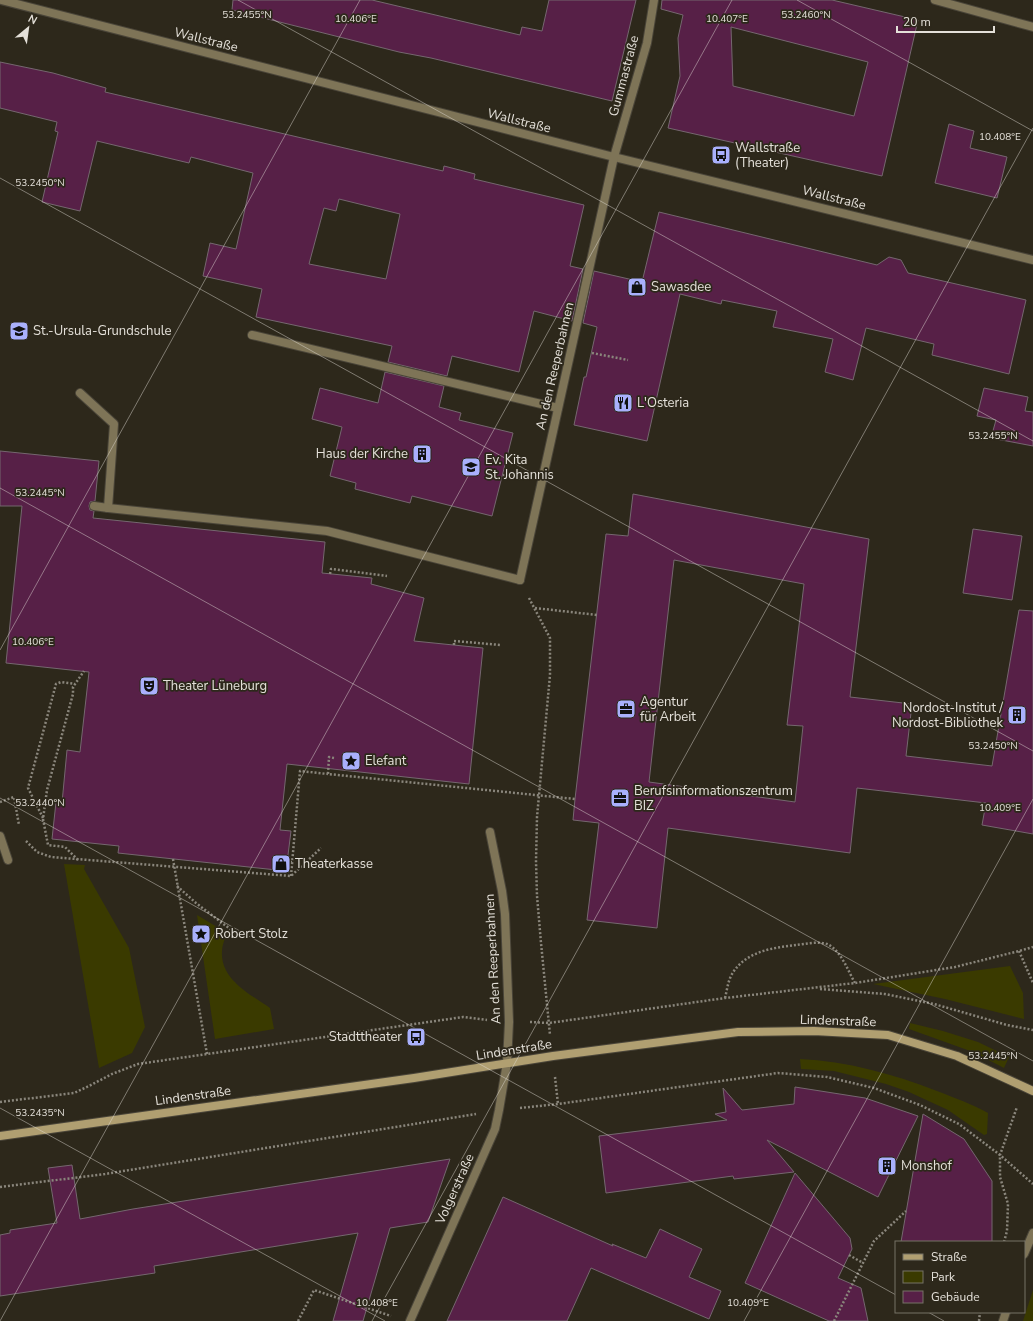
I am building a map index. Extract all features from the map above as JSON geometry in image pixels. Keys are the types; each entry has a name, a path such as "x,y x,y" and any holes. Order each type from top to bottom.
{"main road":[{"name":"Lindenstraße","path":"0,1136 414,1078 553,1056 738,1032 814,1031 888,1035 958,1056 1033,1091"}],"street":[{"name":"Wallstraße","path":"1,0 614,158 1033,260"},
{"name":"Gummastraße","path":"614,158 647,43 654,0"},
{"path":"935,0 1033,27"},
{"name":"An den Reeperbahnen","path":"520,580 614,158"},
{"path":"252,335 558,408"},
{"path":"80,393 114,424 108,508"},
{"path":"94,506 326,531 520,580"},
{"name":"An den Reeperbahnen","path":"490,832 503,902 509,1022 507,1063"},
{"path":"0,836 8,860"},
{"name":"Volgerstraße","path":"410,1321 495,1128 500,1110 507,1063"},
{"path":"1025,1252 1033,1233"}],"path":[{"path":"572,349 628,360"},
{"path":"503,475 517,478"},
{"path":"330,574 331,569 387,576"},
{"path":"520,580 550,638 550,675 537,817 537,896 558,1104"},
{"path":"534,608 597,615"},
{"path":"454,645 454,641 501,645"},
{"path":"43,819 47,790 75,684 84,671"},
{"path":"75,684 61,682 56,684 28,788 43,819 48,844 65,847 78,860"},
{"path":"328,774 329,757 334,758"},
{"path":"291,876 300,772 575,799"},
{"path":"0,802 14,797 21,829"},
{"path":"24,838 31,847 45,856 78,860 291,876 321,848"},
{"path":"172,859 207,1054"},
{"path":"287,862 292,862"},
{"path":"177,886 196,903 234,932"},
{"path":"725,998 732,975 743,961 758,953 781,947 816,943 826,944 837,952 855,983"},
{"path":"0,1102 74,1092 112,1074 138,1064 463,1017 509,1022 549,1023 771,992 814,989 955,967 1033,947"},
{"path":"1020,951 1033,983"},
{"path":"814,989 885,994 934,1004 1007,1025 1033,1030"},
{"path":"1004,1241 1007,1231 1008,1204 1000,1177 1000,1155 1033,1184"},
{"path":"834,1321 874,1241 906,1211"},
{"path":"849,1255 863,1263"},
{"path":"298,1321 314,1290 396,1318"}],"green space":[{"path":"64,864 85,865 84,869 129,948 145,1027 132,1053 99,1068"},
{"path":"197,915 227,933 222,951 226,970 238,985 270,1008 274,1029 215,1039"},
{"path":"1010,966 1023,993 1024,1019 945,999 873,984"},
{"path":"910,1023 978,1042 1009,1057 1004,1068 973,1052 909,1029"},
{"path":"800,1059 835,1062 870,1069 904,1079 957,1099 988,1113 987,1134 984,1135 948,1110 909,1092 886,1084 834,1071 801,1069"},
{"path":"1033,1290 1033,1321 1023,1321"}],"building":[{"path":"233,0 372,0 520,35 522,27 542,31 549,0 636,0 612,101 431,58 399,52 232,10"},
{"path":"662,0 832,0 918,20 882,176 668,128 680,76 678,38 683,15 661,9","holes":["731,27 868,62 854,116 733,86"]},
{"path":"0,62 53,73 106,88 105,92 443,171 444,166 475,174 474,179 584,205 570,266 583,269 572,321 534,311 519,372 452,356 447,376 388,362 392,346 256,317 262,289 203,276 210,243 236,249 253,173 191,157 189,163 97,141 80,211 42,202 58,132 55,131 57,122 0,108","holes":["339,199 400,214 386,279 309,264 324,208 336,211"]},
{"path":"949,124 974,131 970,148 1007,157 997,198 935,183"},
{"path":"659,212 877,265 889,257 901,260 908,273 1026,300 1009,374 932,355 934,344 866,328 853,380 825,372 833,339 773,327 777,311 722,300 721,304 680,294 647,441 574,425 584,377 586,377 597,327 583,323 594,271 642,282"},
{"name":"Haus der Kirche","path":"385,372 444,386 439,407 461,413 459,420 513,433 492,516 412,496 410,503 355,489 356,483 330,476 342,427 312,419 320,388 378,403"},
{"path":"984,388 1028,397 1025,411 1033,412 1033,446 991,438 996,420 977,416"},
{"path":"0,451 99,461 95,501 90,502 89,506 90,510 94,511 93,518 325,542 322,573 372,578 371,584 424,598 414,641 483,648 469,784 287,764 280,830 291,831 286,871 118,853 119,846 52,839 56,802 62,803 67,750 80,752 89,672 6,663 22,506 0,506"},
{"path":"633,494 869,539 850,697 912,704 906,756 992,766 1019,610 1033,611 1033,834 982,825 986,803 857,788 850,853 668,828 657,928 587,920 599,823 573,820 575,799 606,534 628,536","holes":["674,560 804,584 787,725 803,726 795,802 649,782"]},
{"path":"973,529 1022,536 1012,600 963,593"},
{"path":"795,1087 865,1098 918,1116 878,1197 767,1140 794,1172 734,1179 733,1176 606,1193 599,1136 727,1120 715,1114 726,1112 723,1088 742,1110 794,1104"},
{"path":"923,1114 964,1139 992,1181 992,1241 901,1241"},
{"path":"450,1159 428,1222 390,1228 363,1321 333,1321 358,1233 154,1266 155,1273 0,1296 0,1235 10,1233 10,1230 57,1223 48,1168 72,1165 80,1219 133,1209"},
{"path":"795,1173 850,1238 852,1249 838,1278 861,1288 868,1321 829,1321 745,1283"},
{"path":"503,1197 613,1246 612,1244 646,1258 660,1229 702,1249 689,1277 721,1291 709,1319 591,1268 567,1321 447,1321"}],"place":[{"name":"Wallstraße (Theater)","path":"721,155"},
{"name":"Sawasdee","path":"637,287"},
{"name":"St.-Ursula-Grundschule","path":"19,331"},
{"name":"L'Osteria","path":"623,403"},
{"name":"Haus der Kirche","path":"422,454"},
{"name":"Ev. Kita St. Johannis","path":"471,467"},
{"name":"Theater Lüneburg","path":"149,686"},
{"name":"Agentur für Arbeit","path":"626,709"},
{"name":"Nordost-Institut / Nordost-Bibliothek","path":"1017,715"},
{"name":"Elefant","path":"351,761"},
{"name":"Berufsinformationszentrum BIZ","path":"620,798"},
{"name":"Theaterkasse","path":"281,864"},
{"name":"Robert Stolz","path":"201,934"},
{"name":"Stadttheater","path":"416,1037"},
{"name":"Monshof","path":"887,1166"}]}
